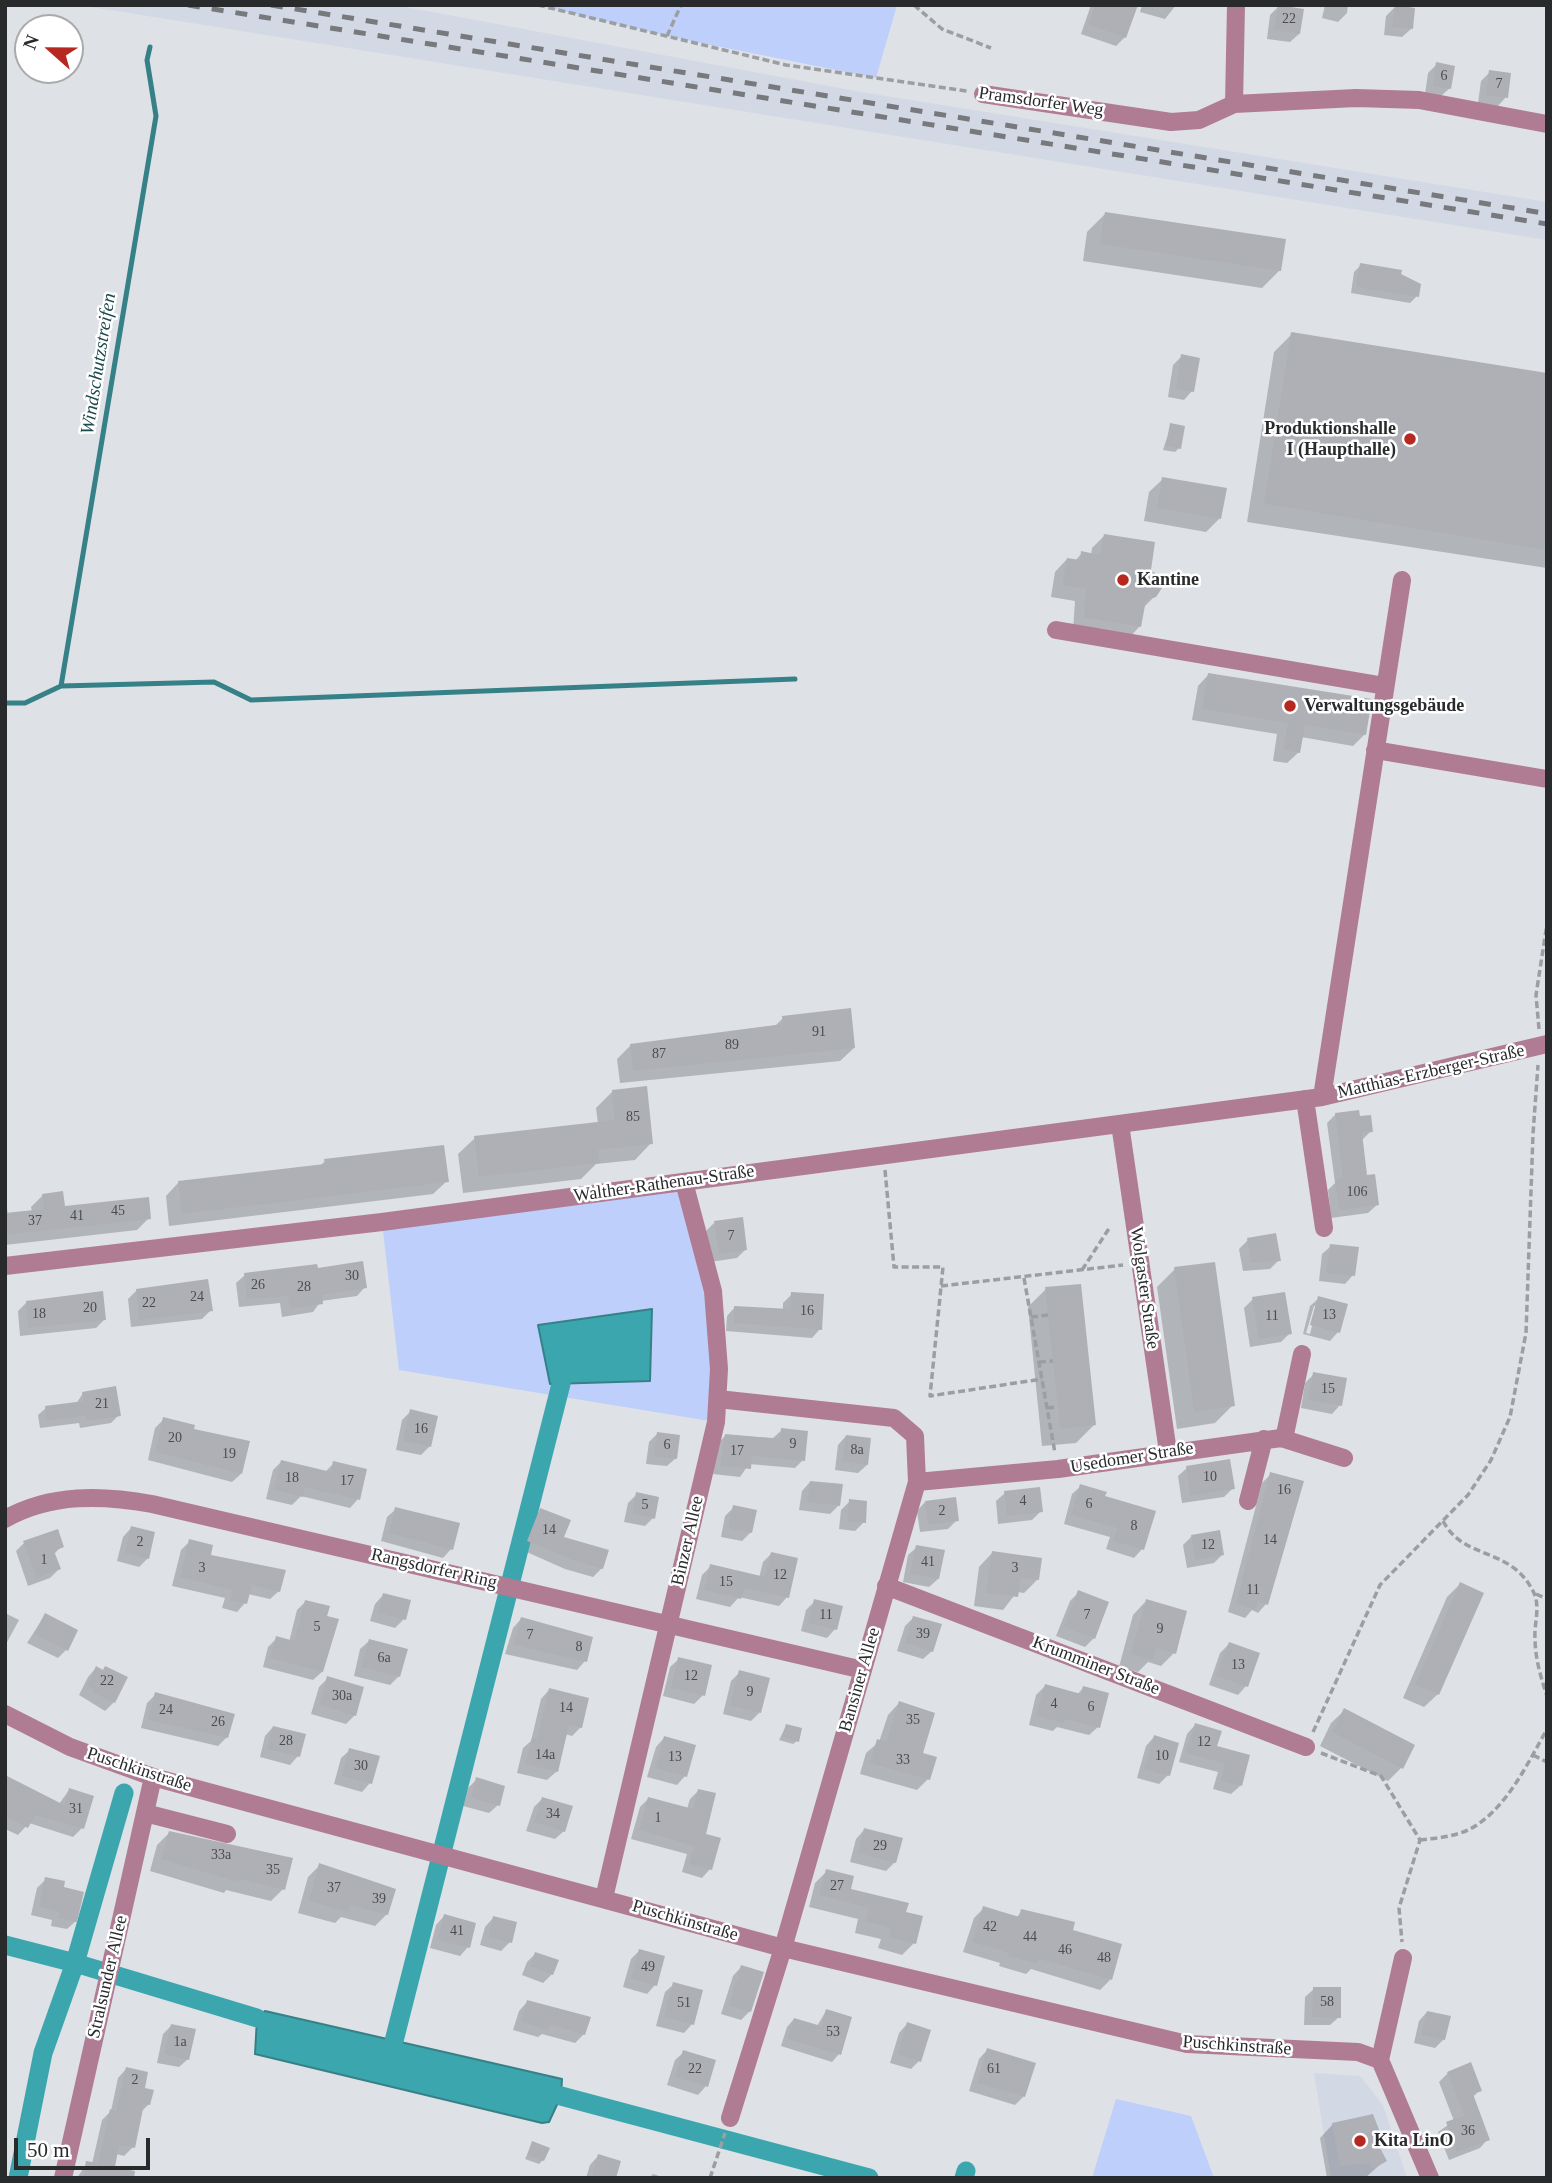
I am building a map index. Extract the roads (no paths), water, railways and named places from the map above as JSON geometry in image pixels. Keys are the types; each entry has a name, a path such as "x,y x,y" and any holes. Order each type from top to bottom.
{"street":[{"path":"1234,104 1236,5"},
{"name":"Pramsdorfer Weg","path":"983,94 1171,121 1199,120 1234,104 1356,98 1419,100 1547,124"},
{"path":"1324,1228 1313,1098 1376,750 1402,580"},
{"path":"1056,629 1385,687"},
{"path":"1376,750 1547,779"},
{"name":"Matthias-Erzberger-Straße","path":"1313,1098 1544,1045"},
{"name":"Walther-Rathenau-Straße","path":"5,1266 382,1222 1313,1098"},
{"name":"Wolgaster Straße","path":"1120,1124 1168,1452"},
{"name":"Binzer Allee","path":"604,1898 716,1422 718,1399 713,1291 684,1182"},
{"path":"1284,1439 1302,1354"},
{"name":"Bansiner Allee","path":"718,1399 894,1418 915,1436 918,1482 783,1948 730,2118"},
{"path":"1248,1501 1264,1439"},
{"name":"Usedomer Straße","path":"918,1482 1058,1469 1264,1439 1284,1439 1344,1458"},
{"name":"Rangsdorfer Ring","path":"5,1519 59,1501 104,1496 152,1504 863,1670"},
{"name":"Krumminer Straße","path":"886,1586 1306,1746"},
{"name":"Puschkinstraße","path":"5,1714 70,1747 153,1777 460,1858 783,1948 1187,2044 1358,2052 1380,2060"},
{"name":"Stralsunder Allee","path":"63,2178 153,1777"},
{"path":"145,1812 227,1834"},
{"path":"1403,1958 1380,2060 1430,2178"}],"waterway":[{"name":"Windschutzstreifen","path":"61,686 156,116 147,60 150,47"},
{"path":"5,703 25,703 61,686 214,682 251,700 795,679"},
{"path":"394,2041 561,1384"},
{"path":"18,2178 43,2053 75,1963 124,1793"},
{"path":"5,1945 75,1963 257,2018"},
{"path":"561,2096 869,2178"},
{"path":"964,2178 966,2171"}],"railway":[{"path":"188,5 1547,224"},
{"path":"271,5 1543,213"}],"place":[{"name":"Produktionshalle I (Haupthalle)","path":"1410,439"},
{"name":"Kantine","path":"1123,580"},
{"name":"Verwaltungsgebäude","path":"1290,706"},
{"name":"Kita LinO","path":"1360,2141"}]}
